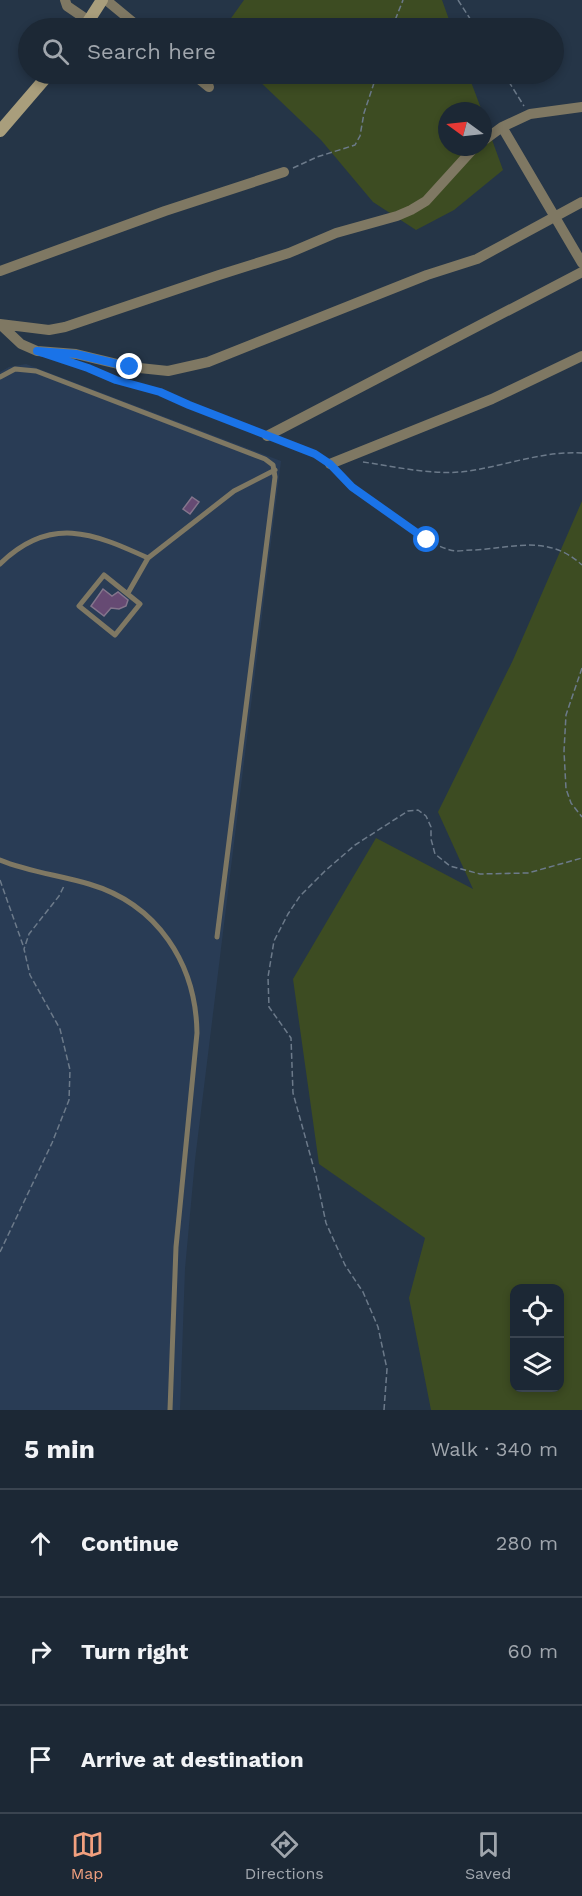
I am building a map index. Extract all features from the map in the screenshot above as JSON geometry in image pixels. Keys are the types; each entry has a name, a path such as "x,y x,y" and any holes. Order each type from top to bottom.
{"street":[{"path":"65,0 67,6 79,18"},
{"path":"91,18 104,0 127,18"},
{"path":"0,131 41,84"},
{"path":"205,84 209,87"},
{"path":"492,134 530,114 582,107"},
{"path":"502,127 582,263"},
{"path":"0,324 49,330 65,327 289,253 336,233 397,216 426,201 467,156"},
{"path":"0,271 165,211 284,172"},
{"path":"0,324 21,344 37,351 76,354 130,367 168,371 208,362 427,275 477,259 582,202"},
{"path":"267,436 582,272"},
{"path":"330,464 492,399 582,356"}],"lane":[{"path":"0,377 15,369 36,371 265,459 273,465 216,937"},
{"path":"128,593 148,558 234,491 274,470"},
{"path":"0,564 32,541 51,535 72,533 97,537 148,558"},
{"path":"104,575 128,593 140,604 116,635 79,606 104,575"},
{"path":"0,860 22,869 90,884 113,894 152,921 179,957 194,996 197,1033 176,1247 170,1410"}],"path":[{"path":"396,18 404,0"},
{"path":"458,0 470,18"},
{"path":"284,172 316,157 355,145 360,135 364,113 374,84"},
{"path":"510,84 530,114"},
{"path":"88,368 116,380 160,392 315,454 330,464 352,487 434,544 453,551 526,545 549,546 570,554 582,565"},
{"path":"356,461 427,472 467,471 534,456 582,453"},
{"path":"582,668 566,715 564,751 566,789 571,803 582,817"},
{"path":"384,1410 387,1369 378,1327 326,1223 316,1176 292,1093 291,1038 268,1007 268,977 274,940 300,896 325,871 365,838 408,811 418,810 426,816 431,826 431,839 435,854 450,866 480,874 528,873 582,858"},
{"path":"24,949 29,934 59,896 65,879"},
{"path":"0,880 24,949 30,975 60,1029 70,1070 69,1100 52,1143 0,1252"}],"shaded area":[{"path":"26,364 281,461 195,1160 185,1269 180,1410 0,1410 0,372 9,367"}],"green space":[{"path":"244,0 442,0 448,18 231,18"},
{"path":"262,84 472,84 479,102 438,102 438,156 492,156 492,140 503,170 454,210 416,230 373,202 321,140"},
{"path":"582,501 582,1410 431,1410 409,1298 425,1238 319,1164 293,979 376,838 473,889 438,812 513,660"}],"building":[{"path":"192,497 199,502 190,514 183,509"},
{"path":"103,589 112,596 118,592 128,600 126,606 119,609 111,608 104,616 91,606"}],"route":[{"path":"130,367 76,354 37,351 116,380 160,392 315,454 330,464 352,487 427,540"}]}
